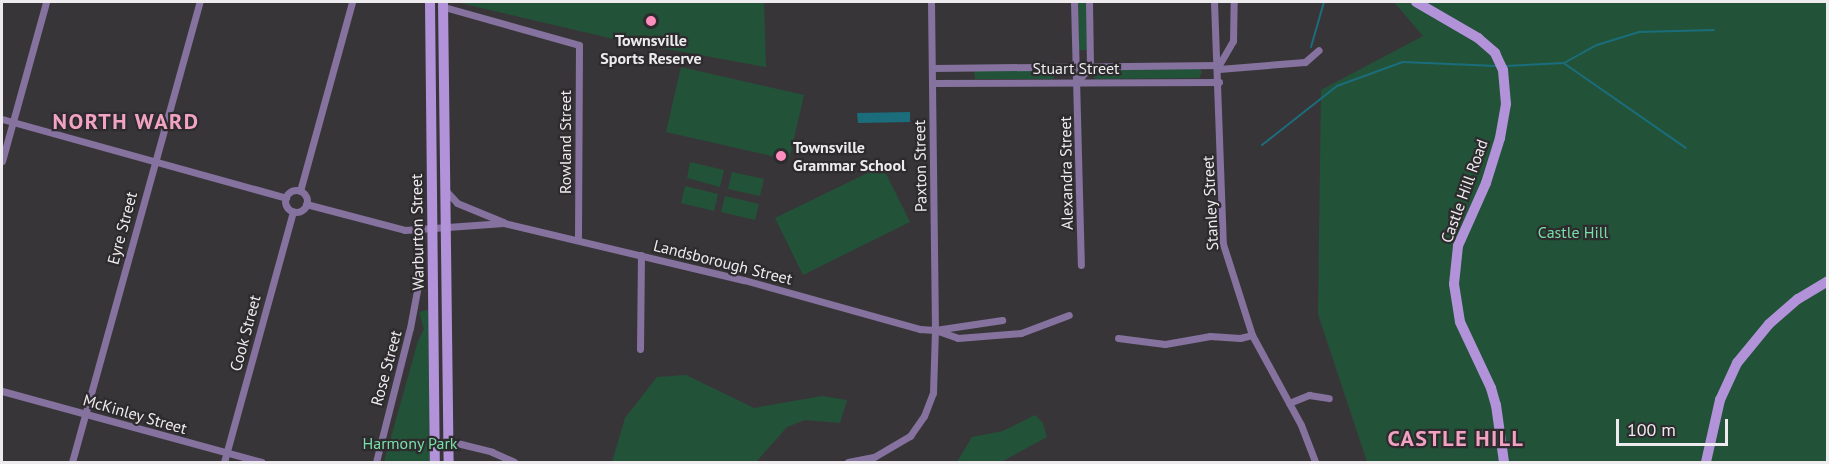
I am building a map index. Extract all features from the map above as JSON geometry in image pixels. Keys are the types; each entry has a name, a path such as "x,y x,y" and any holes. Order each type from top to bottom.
{"main road":[{"name":"Warburton Street","path":"430,2 435,462"},
{"name":"Castle Hill Road","path":"1416,2 1478,38 1495,53 1503,70 1506,104 1500,138 1486,183 1458,246 1454,284 1460,322 1491,388 1496,405 1504,462"},
{"name":"Warburton Street","path":"444,4 449,462"},
{"path":"1706,462 1716,411 1737,363 1769,324 1798,299 1827,281"}],"street":[{"path":"2,161 46,2"},
{"name":"Eyre Street","path":"72,462 200,2"},
{"path":"300,191 352,2"},
{"name":"Paxton Street","path":"848,462 887,451 910,436 917,427 933,393 935,330 931,2"},
{"name":"Alexandra Street","path":"1074,2 1075,66 1078,81 1081,265"},
{"path":"1078,81 1090,66 1089,2"},
{"name":"Stanley Street","path":"1215,2 1215,51 1219,67 1223,244 1251,335 1301,425 1315,462"},
{"name":"Stanley Street","path":"1219,67 1233,41 1234,2"},
{"name":"Rowland Street","path":"444,4 579,45 578,240"},
{"name":"Stuart Street","path":"933,68 1219,67 1305,62 1319,50"},
{"name":"Stuart Street","path":"933,83 1219,82"},
{"path":"2,119 286,198"},
{"path":"300,191 306,197 306,204 300,211 293,211 288,207 286,198 290,192 300,191"},
{"name":"Landsborough Street","path":"446,191 457,203 504,223 641,255 918,329 935,330 1002,320"},
{"name":"Landsborough Street","path":"306,204 405,230 432,230 504,223"},
{"name":"Cook Street","path":"224,462 293,211"},
{"path":"640,349 641,255"},
{"name":"Rose Street","path":"376,462 410,328 419,280"},
{"name":"Landsborough Street","path":"935,330 958,338 1021,333 1069,315"},
{"path":"1118,338 1165,344 1210,336 1240,338 1251,335"},
{"name":"McKinley Street","path":"2,391 261,462"},
{"path":"1289,403 1309,396 1329,398"},
{"path":"435,443 449,442 492,452 514,462"}],"green space":[{"name":"Townsville Sports Reserve","path":"456,2 764,2 766,67 618,40"},
{"path":"1078,2 1087,2 1087,50 1079,50"},
{"name":"Castle Hill","path":"1394,2 1827,2 1827,462 1367,462 1318,314 1321,90 1423,36"},
{"path":"681,67 804,95 789,160 666,132"},
{"path":"1199,68 1202,72 1199,78 1095,79 1092,74 1096,70"},
{"path":"1052,69 1056,75 1053,79 975,79 974,71"},
{"path":"690,162 724,170 720,187 687,178"},
{"path":"882,166 910,222 803,275 775,218"},
{"path":"732,172 764,179 760,196 728,189"},
{"path":"685,186 718,194 714,211 681,203"},
{"path":"725,196 759,204 755,220 721,212"},
{"name":"Harmony Park","path":"428,310 430,462 384,462 418,341 424,329 419,312"},
{"path":"686,375 754,408 822,396 847,400 840,423 805,420 787,427 756,462 612,462 625,418 657,377"},
{"path":"1035,415 1043,423 1047,437 1001,462 957,462 972,437 1003,431"}],"water":[{"path":"910,112 910,122 858,123 857,113"}],"waterway":[{"path":"1311,47 1324,2"},
{"path":"1505,66 1564,63 1597,45 1639,32 1714,30"},
{"path":"1262,145 1337,86 1403,62 1496,66"},
{"path":"1565,64 1686,148"}],"place":[{"name":"Townsville Sports Reserve","path":"651,21"},
{"name":"Townsville Grammar School","path":"781,156"}],"district":[{"name":"NORTH WARD","path":"126,122"},
{"name":"CASTLE HILL","path":"1456,439"}]}
